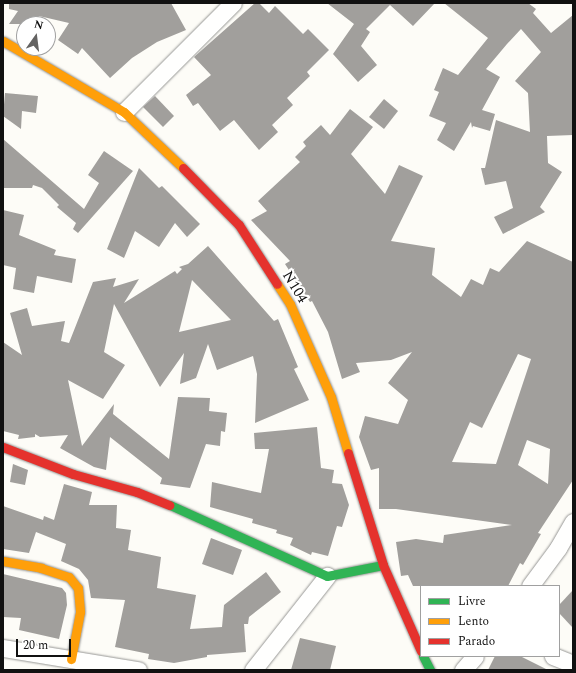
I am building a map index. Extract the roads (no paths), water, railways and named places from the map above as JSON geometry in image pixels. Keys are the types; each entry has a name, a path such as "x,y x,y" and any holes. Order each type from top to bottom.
{"street":[{"path":"124,112 233,3"},
{"name":"N104","path":"3,41 124,112 142,127 239,225 290,304 331,397 383,565 420,649"},
{"path":"3,447 73,474 157,500 212,522 327,576 383,565"},
{"path":"531,585 566,549 573,522"},
{"path":"3,562 55,572 68,577 78,588 80,612 71,659"},
{"path":"253,670 327,576"},
{"path":"3,648 138,670"},
{"path":"424,657 430,670"},
{"path":"463,670 474,657"},
{"path":"556,657 573,664"}]}
